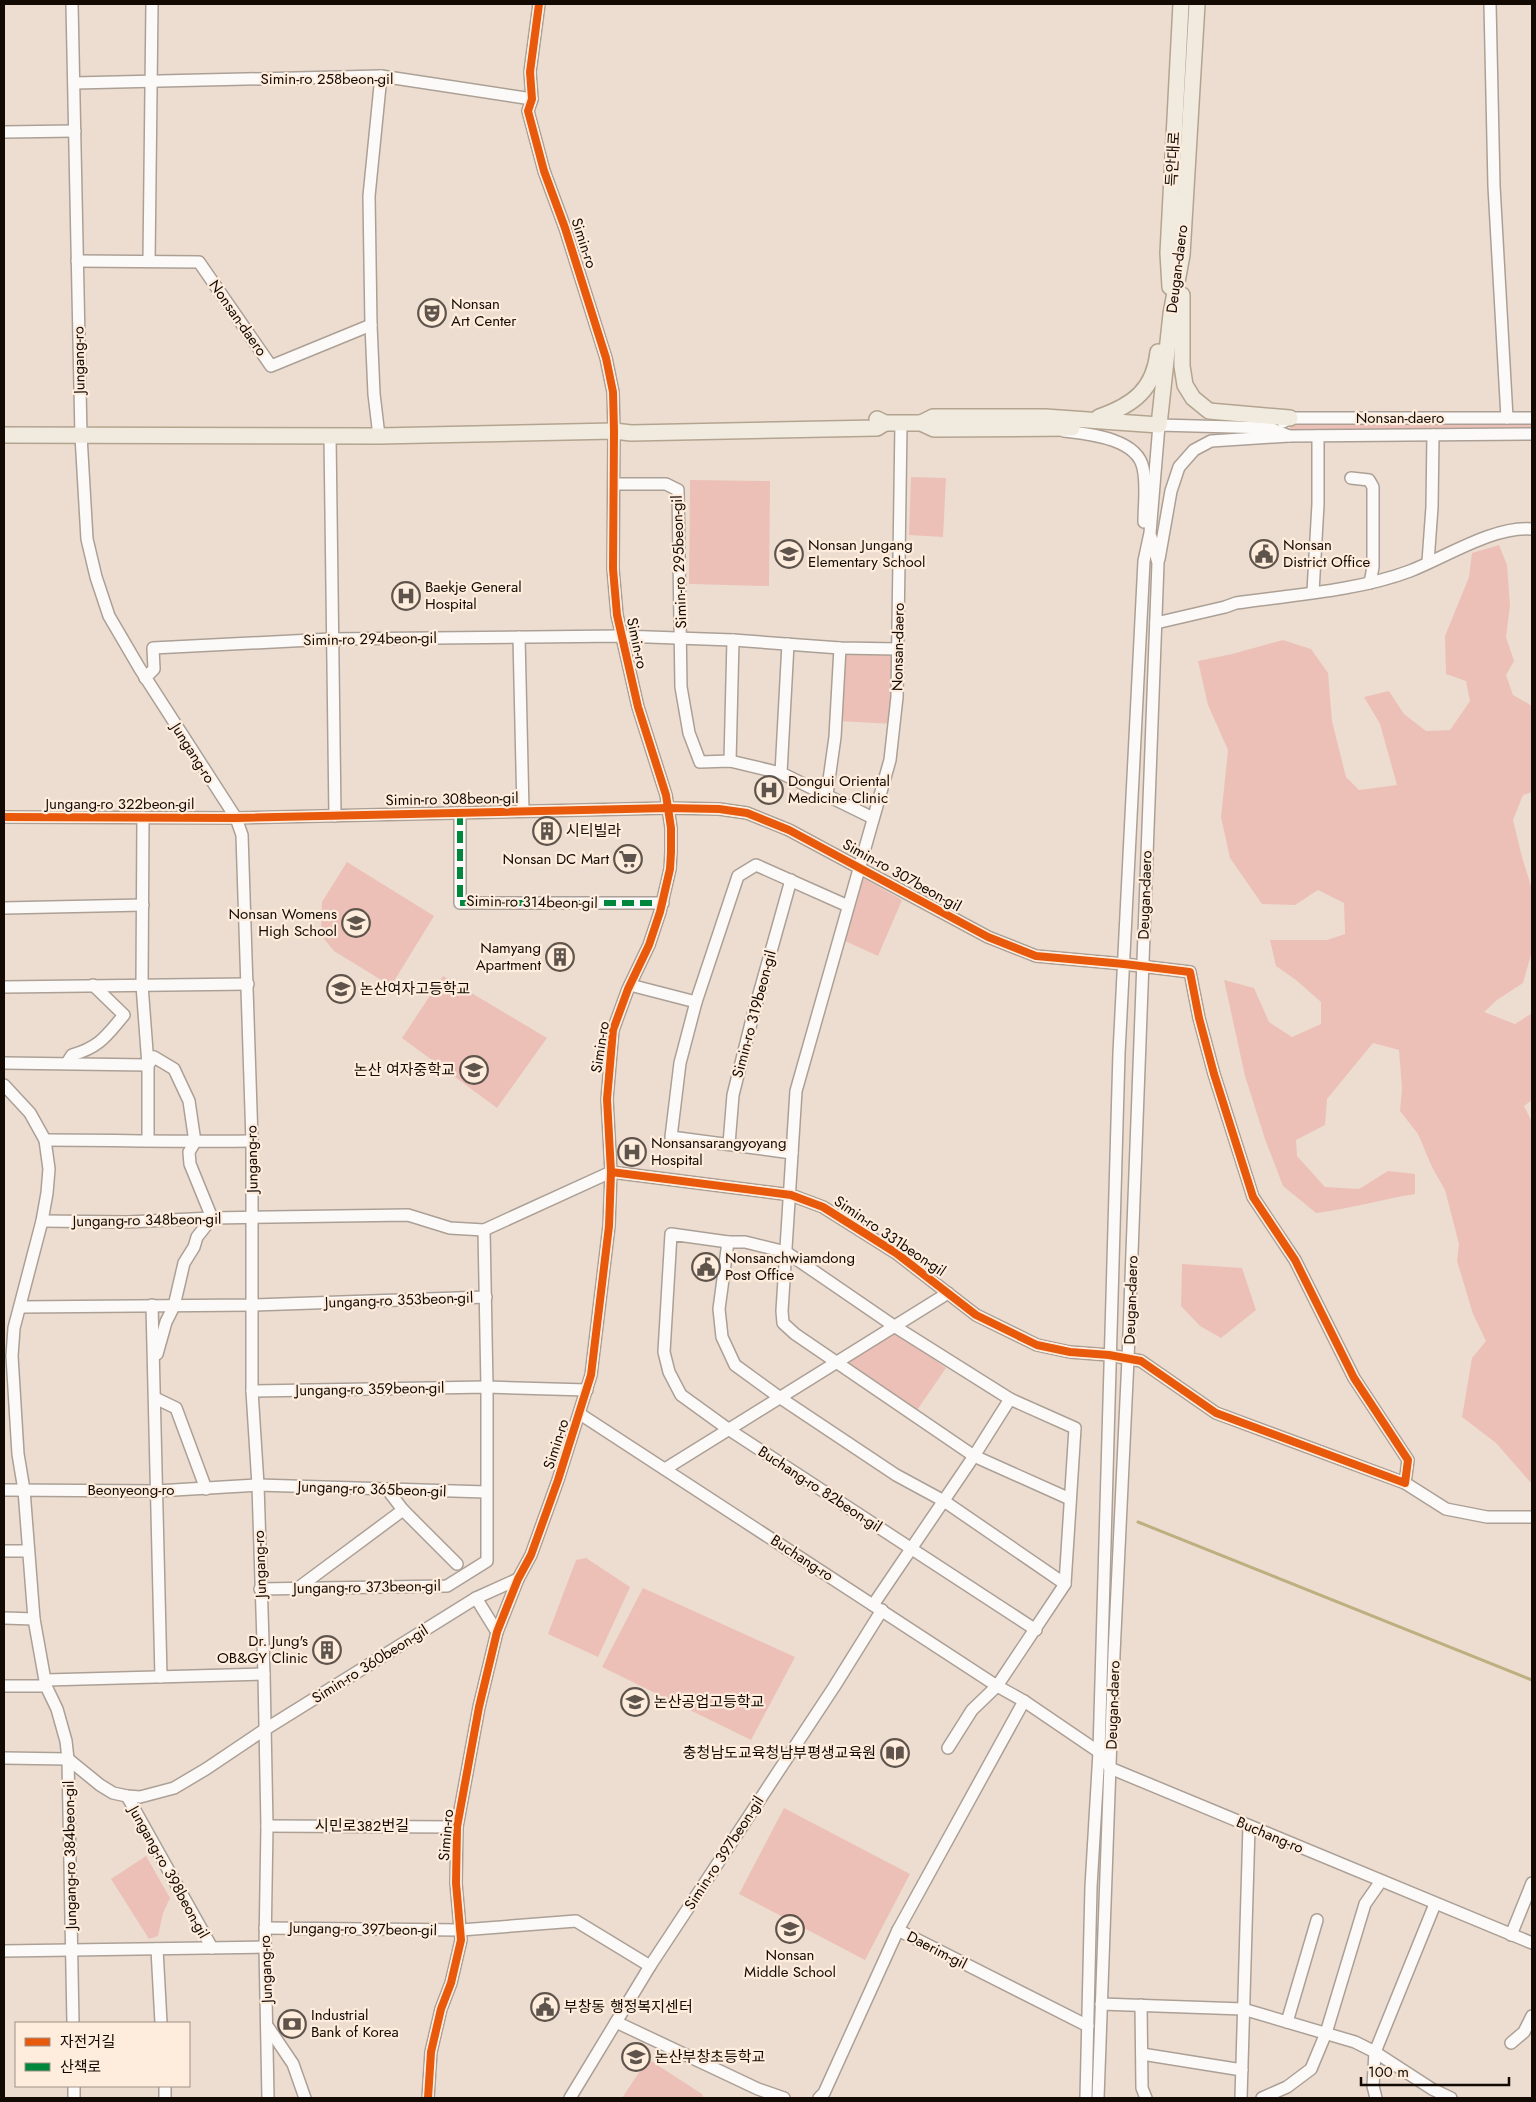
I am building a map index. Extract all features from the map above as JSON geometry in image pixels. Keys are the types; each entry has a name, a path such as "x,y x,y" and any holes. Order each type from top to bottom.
{"main road":[{"name":"득안대로","path":"1175,254 1181,4"},
{"name":"Deugan-daero","path":"1159,425 1171,314 1197,4"},
{"path":"1175,254 1182,366 1185,385 1192,398 1209,411 1290,418"},
{"path":"1091,419 1118,410 1133,401 1149,384 1157,366 1175,254"},
{"name":"Nonsan-daero","path":"921,423 933,417 1045,417 1114,420 1125,424"},
{"name":"Nonsan-daero","path":"4,435 380,436 614,431 631,433 877,428 885,422 921,423 934,429 1112,427 1125,424 1159,425"}],"street":[{"name":"Jungang-ro","path":"72,4 81,436 87,539 96,577 109,616 145,678 236,818 242,835 252,1141 252,1391 258,1485 264,1674 267,1826 265,1947 268,2098"},
{"path":"77,261 150,260 152,4"},
{"name":"Simin-ro","path":"428,2098 431,2052 440,2009 457,1960 461,1930 456,1883 458,1827 479,1706 497,1632 518,1580 531,1555 580,1414 591,1375 608,1226 612,1172 607,1099 613,1030 630,985 649,945 663,903 672,852 666,794 638,707 616,616 613,569 614,431 612,392 606,358 535,140 528,111 532,99 530,72 539,4"},
{"path":"1490,4 1494,186 1507,418"},
{"name":"Simin-ro 258beon-gil","path":"74,83 381,76 532,99"},
{"path":"380,436 374,394 369,196 381,76"},
{"path":"4,132 75,131"},
{"name":"Nonsan-daero","path":"150,260 199,262 271,366 371,324"},
{"name":"Nonsan-daero","path":"1270,428 1290,418 1532,418"},
{"name":"Nonsan-daero","path":"859,866 890,760 897,697 901,422"},
{"name":"Nonsan-daero","path":"1159,425 1270,428 1289,436 1532,434"},
{"name":"Deugan-daero","path":"1092,2066 1088,2026 1092,1887 1099,1752 1110,1355 1124,964 1144,561 1150,533 1159,425"},
{"path":"1045,428 1114,440 1124,445 1137,456 1143,466 1144,561"},
{"path":"1428,562 1432,507 1433,435"},
{"path":"330,436 331,639 335,816"},
{"path":"1158,563 1171,491 1179,467 1194,450 1210,441 1289,436"},
{"path":"1313,592 1318,504 1318,436"},
{"path":"1350,478 1369,480 1373,487 1373,567 1370,583"},
{"name":"Simin-ro 295beon-gil","path":"614,484 666,484 678,490 682,639 681,687 689,733 700,762 730,760"},
{"path":"1156,623 1236,603 1370,583 1410,571 1493,535 1532,529"},
{"name":"Deugan-daero","path":"1085,2098 1092,2066 1101,2004 1128,1359 1158,563 1150,533"},
{"name":"Simin-ro 295beon-gil","path":"621,636 733,640 840,648 898,649"},
{"name":"Simin-ro 294beon-gil","path":"145,678 154,669 153,648 331,639 621,636"},
{"name":"Simin-ro 308beon-gil","path":"519,637 523,812"},
{"path":"733,640 730,760 781,773 873,818"},
{"path":"781,773 788,644"},
{"path":"827,794 835,737 840,648"},
{"name":"Simin-ro 307beon-gil","path":"668,808 719,809 747,813 788,830 859,866 914,898 988,937 1036,956 1190,972 1199,1018 1214,1074 1253,1197 1295,1260 1354,1378 1408,1460 1405,1483"},
{"name":"Simin-ro 308beon-gil","path":"236,818 668,808"},
{"name":"Simin-ro 314beon-gil","path":"460,813 460,902 663,903"},
{"name":"Jungang-ro 322beon-gil","path":"4,817 236,818"},
{"name":"Jungang-ro 322beon-gil","path":"144,818 142,985 148,1065 148,1140"},
{"path":"792,1152 671,1137 680,1062 696,1002 738,876 756,865 848,906"},
{"name":"Simin-ro 307beon-gil","path":"834,1362 794,1334 783,1323 782,1311 791,1196 796,1091 859,866"},
{"name":"Simin-ro 319beon-gil","path":"728,1144 733,1095 791,880"},
{"path":"4,908 143,905"},
{"path":"4,986 248,984"},
{"path":"67,1063 72,1054 89,1050 104,1039 124,1015 93,985"},
{"path":"630,985 696,1002"},
{"path":"4,1063 148,1065 154,1057 174,1069 189,1101 194,1142 189,1152 190,1164 212,1218 197,1237 194,1248 184,1262 174,1306 166,1322 154,1368"},
{"path":"4,1085 30,1113 45,1140 49,1169 42,1221 14,1328 12,1356 18,1454 24,1490 34,1619 46,1683 66,1741 68,1759"},
{"path":"45,1140 252,1141"},
{"path":"486,1297 484,1230 612,1172"},
{"name":"Simin-ro 331beon-gil","path":"612,1172 791,1196 823,1207 896,1253 976,1315 1037,1345 1070,1352 1110,1355 1141,1361 1216,1413 1405,1483 1446,1509 1486,1517 1532,1517"},
{"name":"Jungang-ro 348beon-gil","path":"42,1221 128,1222 212,1218 408,1215 450,1228 484,1230"},
{"name":"Buchang-ro 82beon-gil","path":"728,1242 671,1234 664,1352 669,1372 681,1395 728,1429 1036,1630"},
{"path":"948,1748 972,1710 997,1686 1065,1584 1075,1428 1010,1399 894,1326 786,1252 745,1242 728,1242 719,1309 722,1337 735,1366 896,1475 944,1501 1065,1584"},
{"path":"665,1469 948,1292"},
{"name":"Jungang-ro 353beon-gil","path":"20,1307 252,1305 486,1297 487,1387"},
{"path":"152,1305 161,1677"},
{"path":"834,1362 974,1456 1070,1499"},
{"path":"486,1492 487,1387"},
{"name":"Jungang-ro 359beon-gil","path":"252,1391 487,1387 587,1390"},
{"path":"155,1398 176,1408 206,1489"},
{"path":"878,1608 912,1548 1010,1399"},
{"name":"Buchang-ro","path":"580,1414 997,1686 1024,1701 1099,1752 1110,1768 1532,1943"},
{"name":"Beonyeong-ro","path":"4,1490 157,1491 258,1485"},
{"name":"Jungang-ro 365beon-gil","path":"258,1485 486,1492"},
{"path":"386,1489 403,1510 457,1564"},
{"name":"Jungang-ro 373beon-gil","path":"260,1589 447,1586 487,1561 486,1492"},
{"path":"298,1588 403,1510"},
{"path":"4,1551 28,1551"},
{"name":"Simin-ro 360beon-gil","path":"264,1730 476,1598 518,1580"},
{"path":"476,1598 497,1632"},
{"name":"Simin-ro 397beon-gil","path":"570,2098 650,1966 834,1687 878,1608"},
{"path":"4,1618 34,1619"},
{"path":"4,1686 161,1677 264,1674"},
{"path":"898,1930 1024,1701"},
{"name":"Jungang-ro 384beon-gil","path":"4,1758 68,1759 113,1793 140,1797 174,1788 264,1730"},
{"name":"Jungang-ro 384beon-gil","path":"68,1759 72,1951"},
{"name":"Jungang-ro 398beon-gil","path":"127,1796 212,1948"},
{"name":"시민로382번길","path":"267,1826 458,1827"},
{"path":"1242,2097 1249,1826"},
{"path":"1262,2098 1287,2087 1311,2069 1326,2033 1366,1904 1381,1881"},
{"path":"1511,1935 1532,1883"},
{"path":"1376,2098 1373,2086 1375,2052 1435,1904"},
{"path":"1287,2022 1317,1920"},
{"name":"Jungang-ro 397beon-gil","path":"265,1928 461,1930 576,1921 650,1966"},
{"name":"Daerim-gil","path":"819,2098 824,2093 898,1930 1088,2026"},
{"name":"Jungang-ro 398beon-gil","path":"4,1951 265,1947"},
{"path":"157,1949 161,2022"},
{"path":"72,1951 73,2022"},
{"path":"1101,2004 1243,2009 1354,2042 1375,2052 1432,2089 1451,2098"},
{"path":"1141,2005 1142,2088 1146,2098"},
{"path":"1511,2043 1524,2032 1532,2016"},
{"path":"616,2022 758,2089 784,2098"},
{"path":"268,2027 292,2064 305,2098"},
{"path":"1142,2054 1242,2070"},
{"path":"1092,2066 1099,2098"}],"shaded area":[{"path":"1532,423 1532,430 1290,431 1290,424"},
{"path":"911,477 946,478 943,537 909,535"},
{"path":"690,480 770,481 769,586 689,584"},
{"path":"1499,545 1507,565 1510,606 1506,637 1514,661 1506,675 1513,695 1532,706 1532,792 1523,795 1513,820 1532,889 1532,951 1523,983 1497,1000 1484,1012 1515,1024 1532,1013 1532,1100 1524,1106 1532,1122 1532,1484 1496,1443 1462,1417 1472,1358 1486,1341 1473,1314 1457,1261 1459,1244 1445,1190 1432,1167 1418,1134 1400,1111 1402,1089 1399,1050 1373,1043 1327,1099 1325,1125 1296,1140 1297,1156 1325,1187 1359,1189 1388,1171 1415,1174 1415,1194 1316,1213 1283,1186 1265,1139 1245,1076 1224,980 1254,988 1269,1022 1292,1037 1321,1024 1321,1002 1296,980 1276,966 1270,940 1327,940 1345,934 1344,903 1318,890 1295,905 1262,904 1230,858 1221,817 1228,750 1208,705 1198,661 1283,640 1311,649 1328,673 1332,721 1346,777 1359,790 1397,785 1380,724 1364,697 1389,691 1404,714 1426,731 1450,730 1470,701 1466,681 1446,674 1445,636 1469,577 1472,553"},
{"path":"843,650 894,652 892,724 839,721"},
{"path":"347,862 434,916 391,986 334,951 321,935 322,902"},
{"path":"863,878 902,900 878,956 845,941"},
{"path":"443,976 547,1038 497,1108 402,1038"},
{"path":"1182,1264 1242,1268 1256,1310 1221,1338 1200,1326 1181,1306"},
{"path":"893,1331 946,1368 915,1413 843,1363"},
{"path":"586,1558 630,1587 598,1657 548,1634 576,1560"},
{"path":"643,1588 795,1657 751,1740 602,1667"},
{"path":"784,1808 910,1874 865,1960 739,1894"},
{"path":"146,1856 170,1898 163,1913 158,1936 149,1939 111,1879"},
{"path":"648,2059 702,2094 704,2098 622,2098"}],"waterway":[{"path":"1138,1522 1532,1680"}],"marked path":[{"path":"460,813 460,903 663,903"}],"cycle path":[{"path":"428,2098 431,2052 461,1940 456,1883 457,1827 479,1707 497,1632 518,1579 531,1555 558,1480 591,1375 609,1226 611,1172 607,1099 613,1030 628,989 649,945 660,912 670,869 671,852 671,828 666,795 638,707 617,615 613,569 613,392 606,358 565,228 544,171 528,111 532,99 530,72 539,4"},
{"path":"4,817 236,818 668,808 719,809 747,813 789,830 988,937 1036,956 1190,972 1199,1018 1214,1074 1253,1197 1295,1260 1354,1378 1408,1460 1405,1483 1216,1413 1141,1361 1109,1355 1070,1352 1037,1345 976,1315 896,1253 823,1207 791,1195 611,1172"}],"place":[{"name":"Nonsan Art Center","path":"432,313"},
{"name":"Nonsan Jungang Elementary School","path":"789,554"},
{"name":"Nonsan District Office","path":"1264,554"},
{"name":"Baekje General Hospital","path":"406,596"},
{"name":"Dongui Oriental Medicine Clinic","path":"769,790"},
{"name":"시티빌라","path":"547,831"},
{"name":"Nonsan DC Mart","path":"628,859"},
{"name":"Nonsan Womens High School","path":"356,923"},
{"name":"Namyang Apartment","path":"560,957"},
{"name":"논산여자고등학교","path":"341,989"},
{"name":"논산 여자중학교","path":"474,1070"},
{"name":"Nonsansarangyoyang Hospital","path":"632,1152"},
{"name":"Nonsanchwiamdong Post Office","path":"706,1267"},
{"name":"Dr. Jung's OB&GY Clinic","path":"327,1650"},
{"name":"논산공업고등학교","path":"635,1702"},
{"name":"충청남도교육청남부평생교육원","path":"895,1753"},
{"name":"Nonsan Middle School","path":"790,1929"},
{"name":"부창동 행정복지센터","path":"545,2007"},
{"name":"Industrial Bank of Korea","path":"292,2024"},
{"name":"논산부창초등학교","path":"636,2057"}]}
